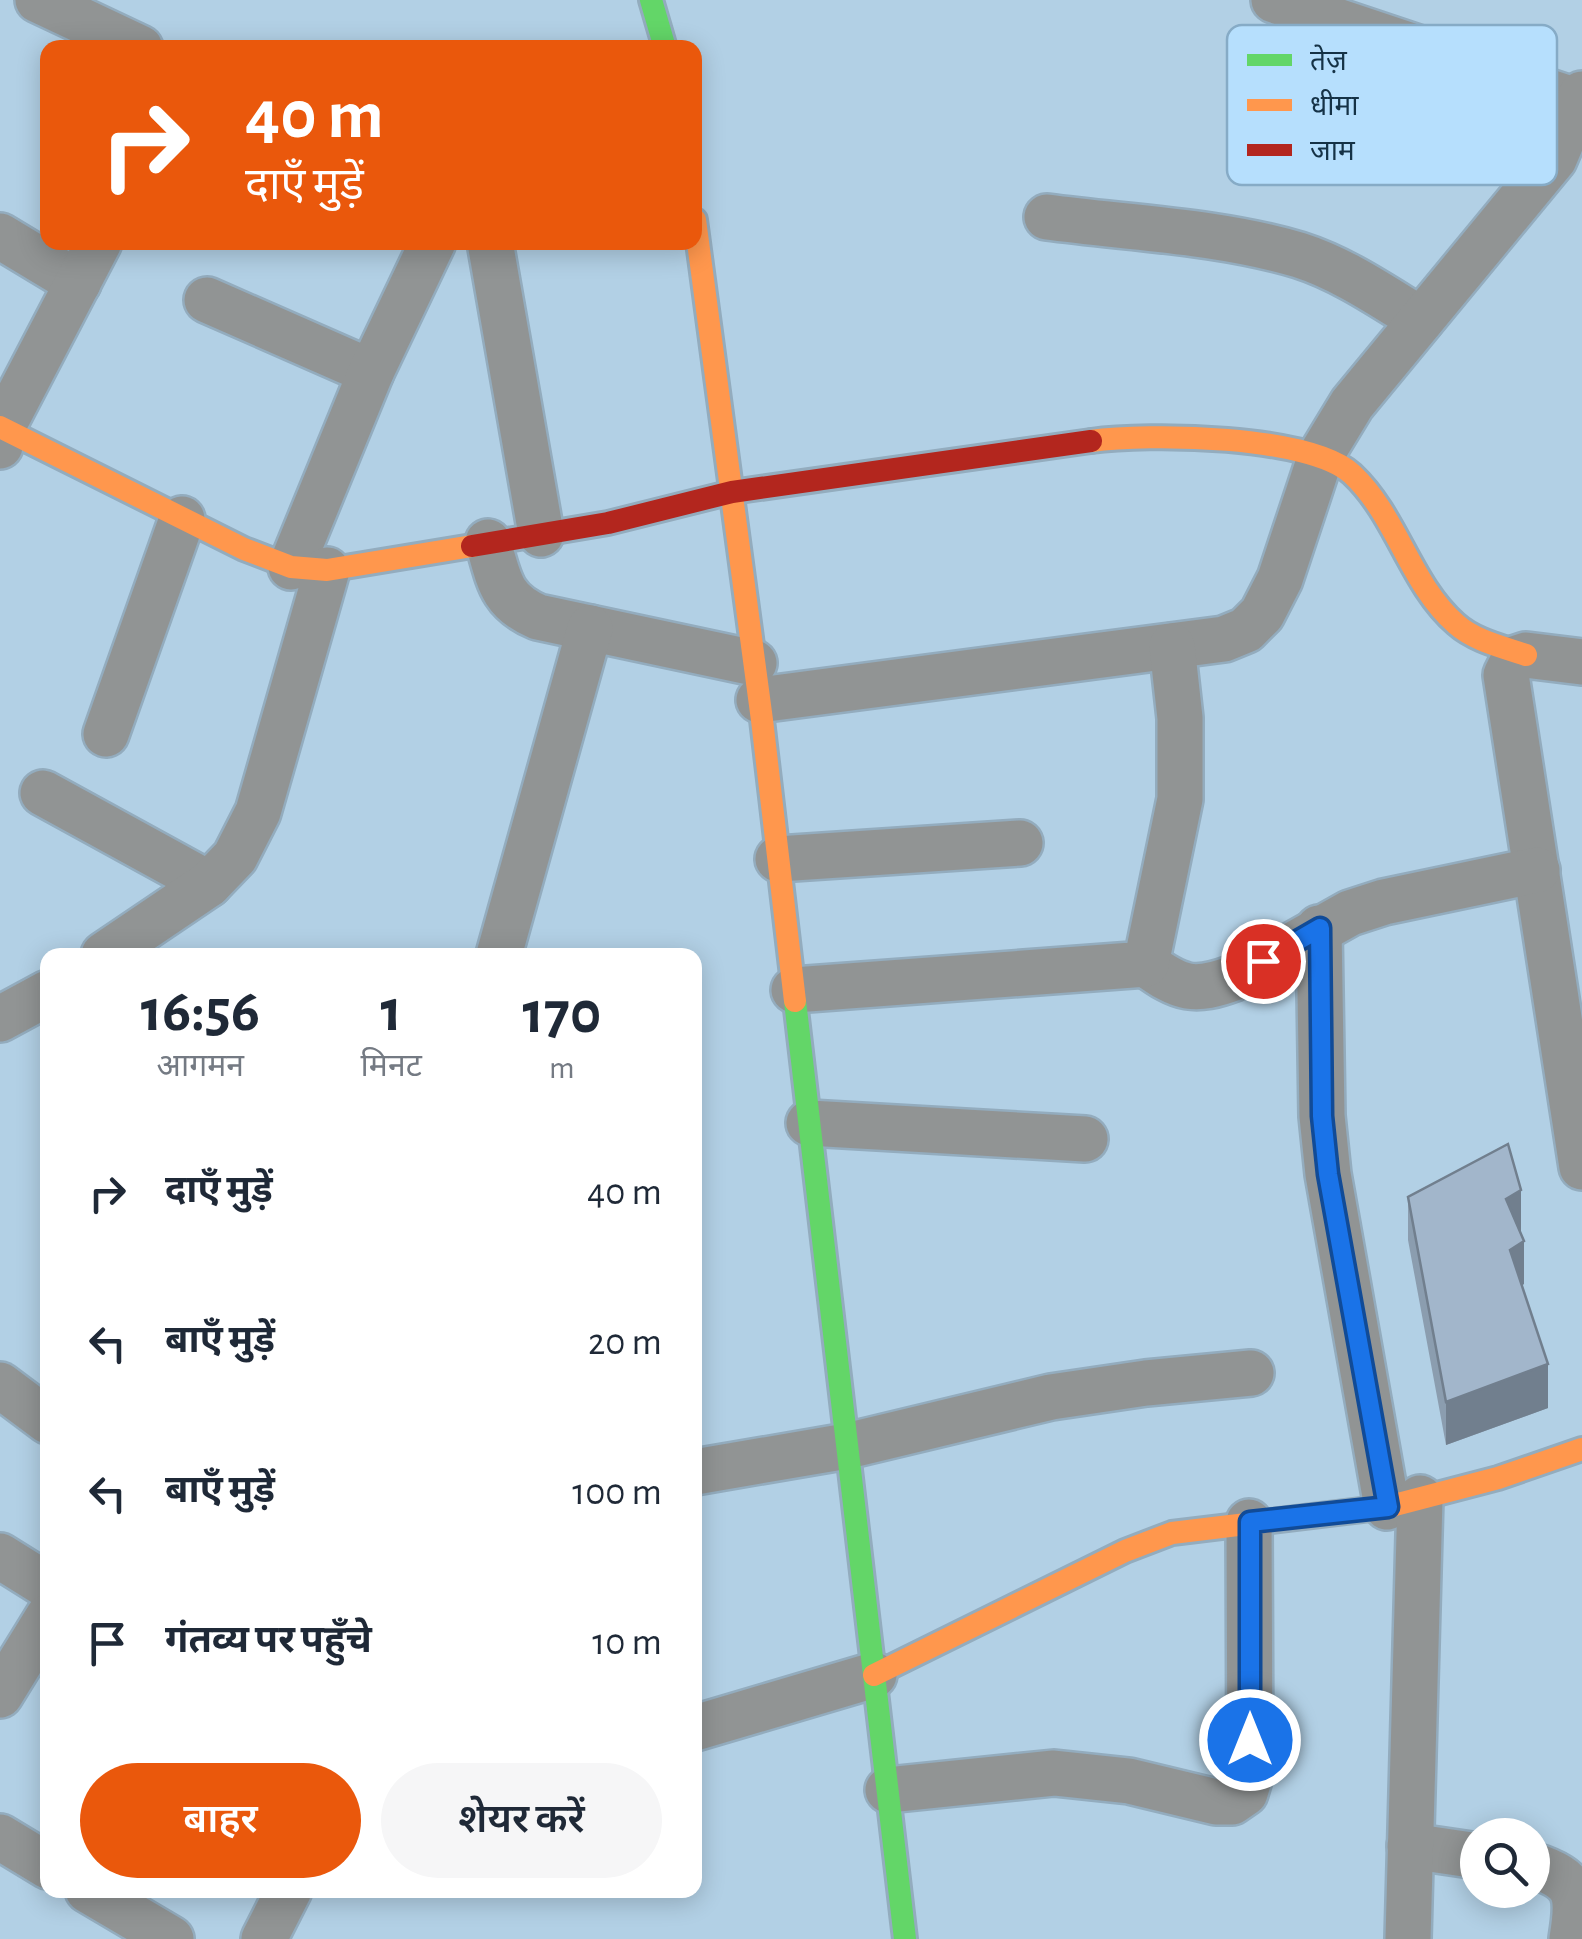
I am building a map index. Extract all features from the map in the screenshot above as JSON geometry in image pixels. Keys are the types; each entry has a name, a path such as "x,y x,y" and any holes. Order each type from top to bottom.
{"street":[{"path":"38,0 123,40"},
{"path":"651,0 662,40"},
{"path":"1274,0 1352,25"},
{"path":"1557,90 1581,98 1557,152"},
{"path":"488,542 510,601 538,617 590,628 757,682 1224,640 1246,630 1262,614 1280,579 1321,455 1352,404 1533,185"},
{"path":"1047,216 1251,244 1301,256 1351,276 1421,320"},
{"path":"0,236 78,283"},
{"path":"94,250 1,434 244,549 309,568 608,522 732,492 1125,436 1222,440 1321,455 1350,472 1376,500 1438,605 1458,626 1480,639 1526,656 1582,662"},
{"path":"114,948 209,884 235,857 258,812 309,568 371,372 429,250"},
{"path":"491,250 541,534"},
{"path":"699,250 757,682 905,1939"},
{"path":"207,300 371,372"},
{"path":"106,734 182,518"},
{"path":"501,948 590,628"},
{"path":"1146,964 1180,799 1180,718 1172,646"},
{"path":"1526,656 1514,660 1506,674 1507,694 1538,870 1582,1167"},
{"path":"43,793 209,884"},
{"path":"778,859 1020,844"},
{"path":"794,990 1146,964 1188,988 1216,985 1320,928 1384,902 1538,870"},
{"path":"1320,928 1322,1116 1328,1174 1404,1503 1408,1939"},
{"path":"0,1019 40,997"},
{"path":"809,1123 1085,1139"},
{"path":"702,1471 847,1446 1051,1397 1146,1382 1251,1373"},
{"path":"0,1386 40,1416"},
{"path":"702,1726 874,1675 1125,1552 1172,1533 1404,1503 1498,1478 1582,1449"},
{"path":"888,1790 1054,1773 1129,1781 1216,1802 1232,1802 1245,1793 1250,1776 1250,1522"},
{"path":"0,1556 40,1581"},
{"path":"0,1694 40,1630"},
{"path":"0,1837 40,1861"},
{"path":"1410,1846 1460,1853"},
{"path":"1550,1872 1572,1887 1578,1903 1572,1939"},
{"path":"264,1939 285,1898"},
{"path":"96,1911 171,1939"}],"building":[{"path":"1508,1144 1521,1190 1506,1199 1524,1241 1510,1250 1548,1364 1446,1402 1408,1197"}],"traffic: fast":[{"path":"651,0 663,40"},
{"path":"795,1001 905,1939"}],"traffic: slow":[{"path":"699,250 795,1001"},
{"path":"0,427 244,549 291,567 327,570 472,546"},
{"path":"1091,441 1150,437 1227,440 1302,451 1331,461 1352,474 1368,491 1427,590 1456,624 1480,639 1526,655"},
{"path":"874,1675 1125,1551 1172,1533 1387,1507 1498,1478 1582,1449"}],"traffic: jam":[{"path":"472,546 608,523 732,492 1091,441"}],"route":[{"path":"1250,1740 1250,1522 1388,1507 1328,1174 1322,1116 1320,928 1263,961"}]}
